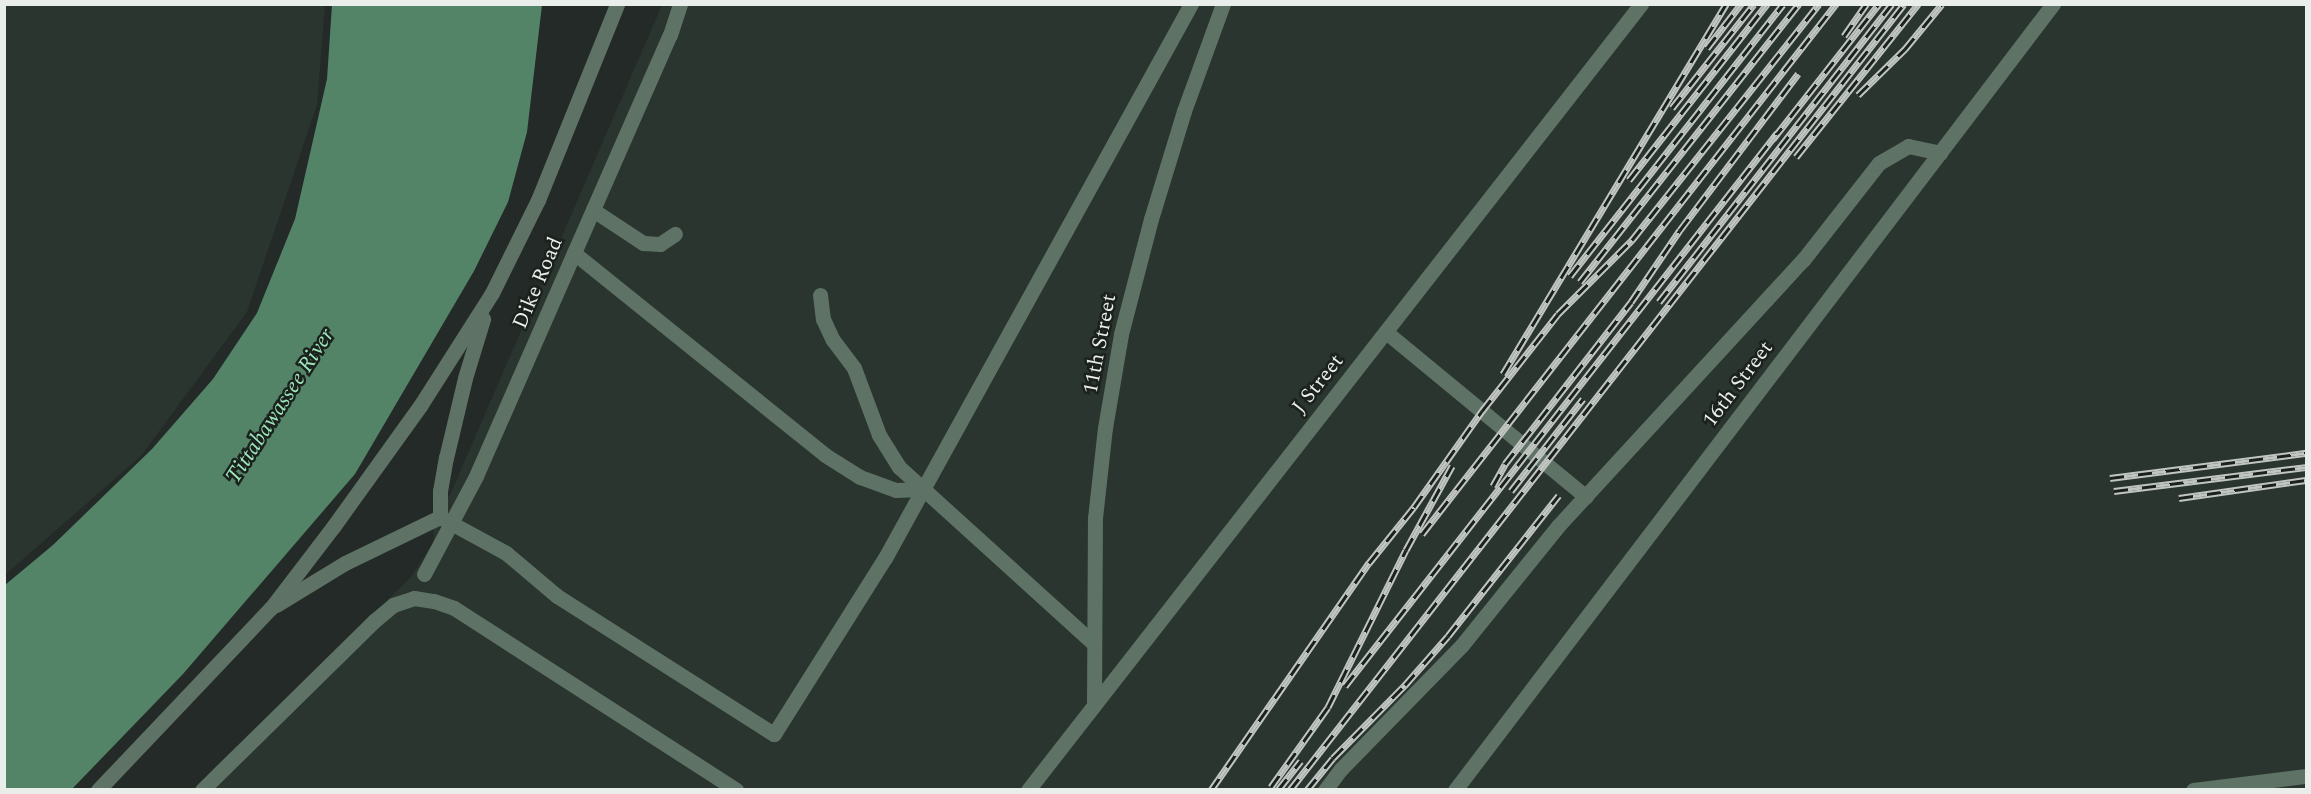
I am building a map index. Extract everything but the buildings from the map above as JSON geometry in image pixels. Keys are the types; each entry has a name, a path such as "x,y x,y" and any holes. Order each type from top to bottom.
{"lane":[{"path":"98,789 271,608 333,527 420,406 492,293 542,190 617,4"},
{"name":"Dike Road","path":"424,574 446,520 574,254 670,35 680,4"},
{"path":"492,293 465,378 440,491 446,520 506,553 557,596 774,734 885,558 1191,4"},
{"name":"11th Street","path":"1094,705 1095,518 1121,334 1151,219 1184,111 1223,4"},
{"name":"J Street","path":"1028,789 1641,4"},
{"name":"16th Street","path":"1455,789 2053,4"},
{"path":"1325,789 1341,769 1462,645 1558,526 1803,260 1879,163 1908,146 1940,153"},
{"path":"593,210 643,243 660,244 675,234"},
{"path":"574,254 825,455 860,477 887,487 897,490 923,489"},
{"path":"820,296 823,319 833,340 854,368 879,435 899,467 1094,644"},
{"path":"1386,332 1586,497"},
{"path":"271,608 345,562 446,520"},
{"path":"202,789 374,621 393,605 414,598 434,600 454,608 736,789"},
{"path":"2193,789 2307,776"}],"shaded area":[{"path":"5,4 325,5 317,105 247,312 141,456 5,575"},
{"path":"662,5 2306,5 2306,789 194,790 411,577 434,541 433,508 450,495"}],"water":[{"name":"Tittabawassee River","path":"332,5 542,5 527,132 508,202 474,271 355,474 183,674 72,789 5,789 5,585 53,545 152,449 213,379 257,313 295,219 327,79"}],"railway":[{"path":"1503,374 1726,4"},
{"path":"1707,48 1741,4"},
{"path":"1672,108 1754,4"},
{"path":"1629,180 1767,4"},
{"path":"1570,276 1783,4"},
{"path":"1580,282 1799,4"},
{"path":"1211,790 1369,563 1414,507 1482,411 1558,314 1632,240 1819,4"},
{"path":"1422,534 1836,4"},
{"path":"1844,36 1866,4"},
{"path":"1773,139 1879,4"},
{"path":"1659,302 1892,4"},
{"path":"1290,790 1904,4"},
{"path":"1796,157 1918,4"},
{"path":"1858,95 1905,49 1942,4"},
{"path":"1493,486 1505,464 1631,302 1680,230 1798,74"},
{"path":"1345,686 1777,133"},
{"path":"1511,491 1583,399"},
{"path":"2110,478 2306,453"},
{"path":"1271,787 1328,707 1406,550 1452,466"},
{"path":"2114,491 2306,467"},
{"path":"2179,498 2306,480"},
{"path":"1307,790 1333,758 1405,685 1448,636 1559,495"},
{"path":"1278,790 1301,761"}]}
